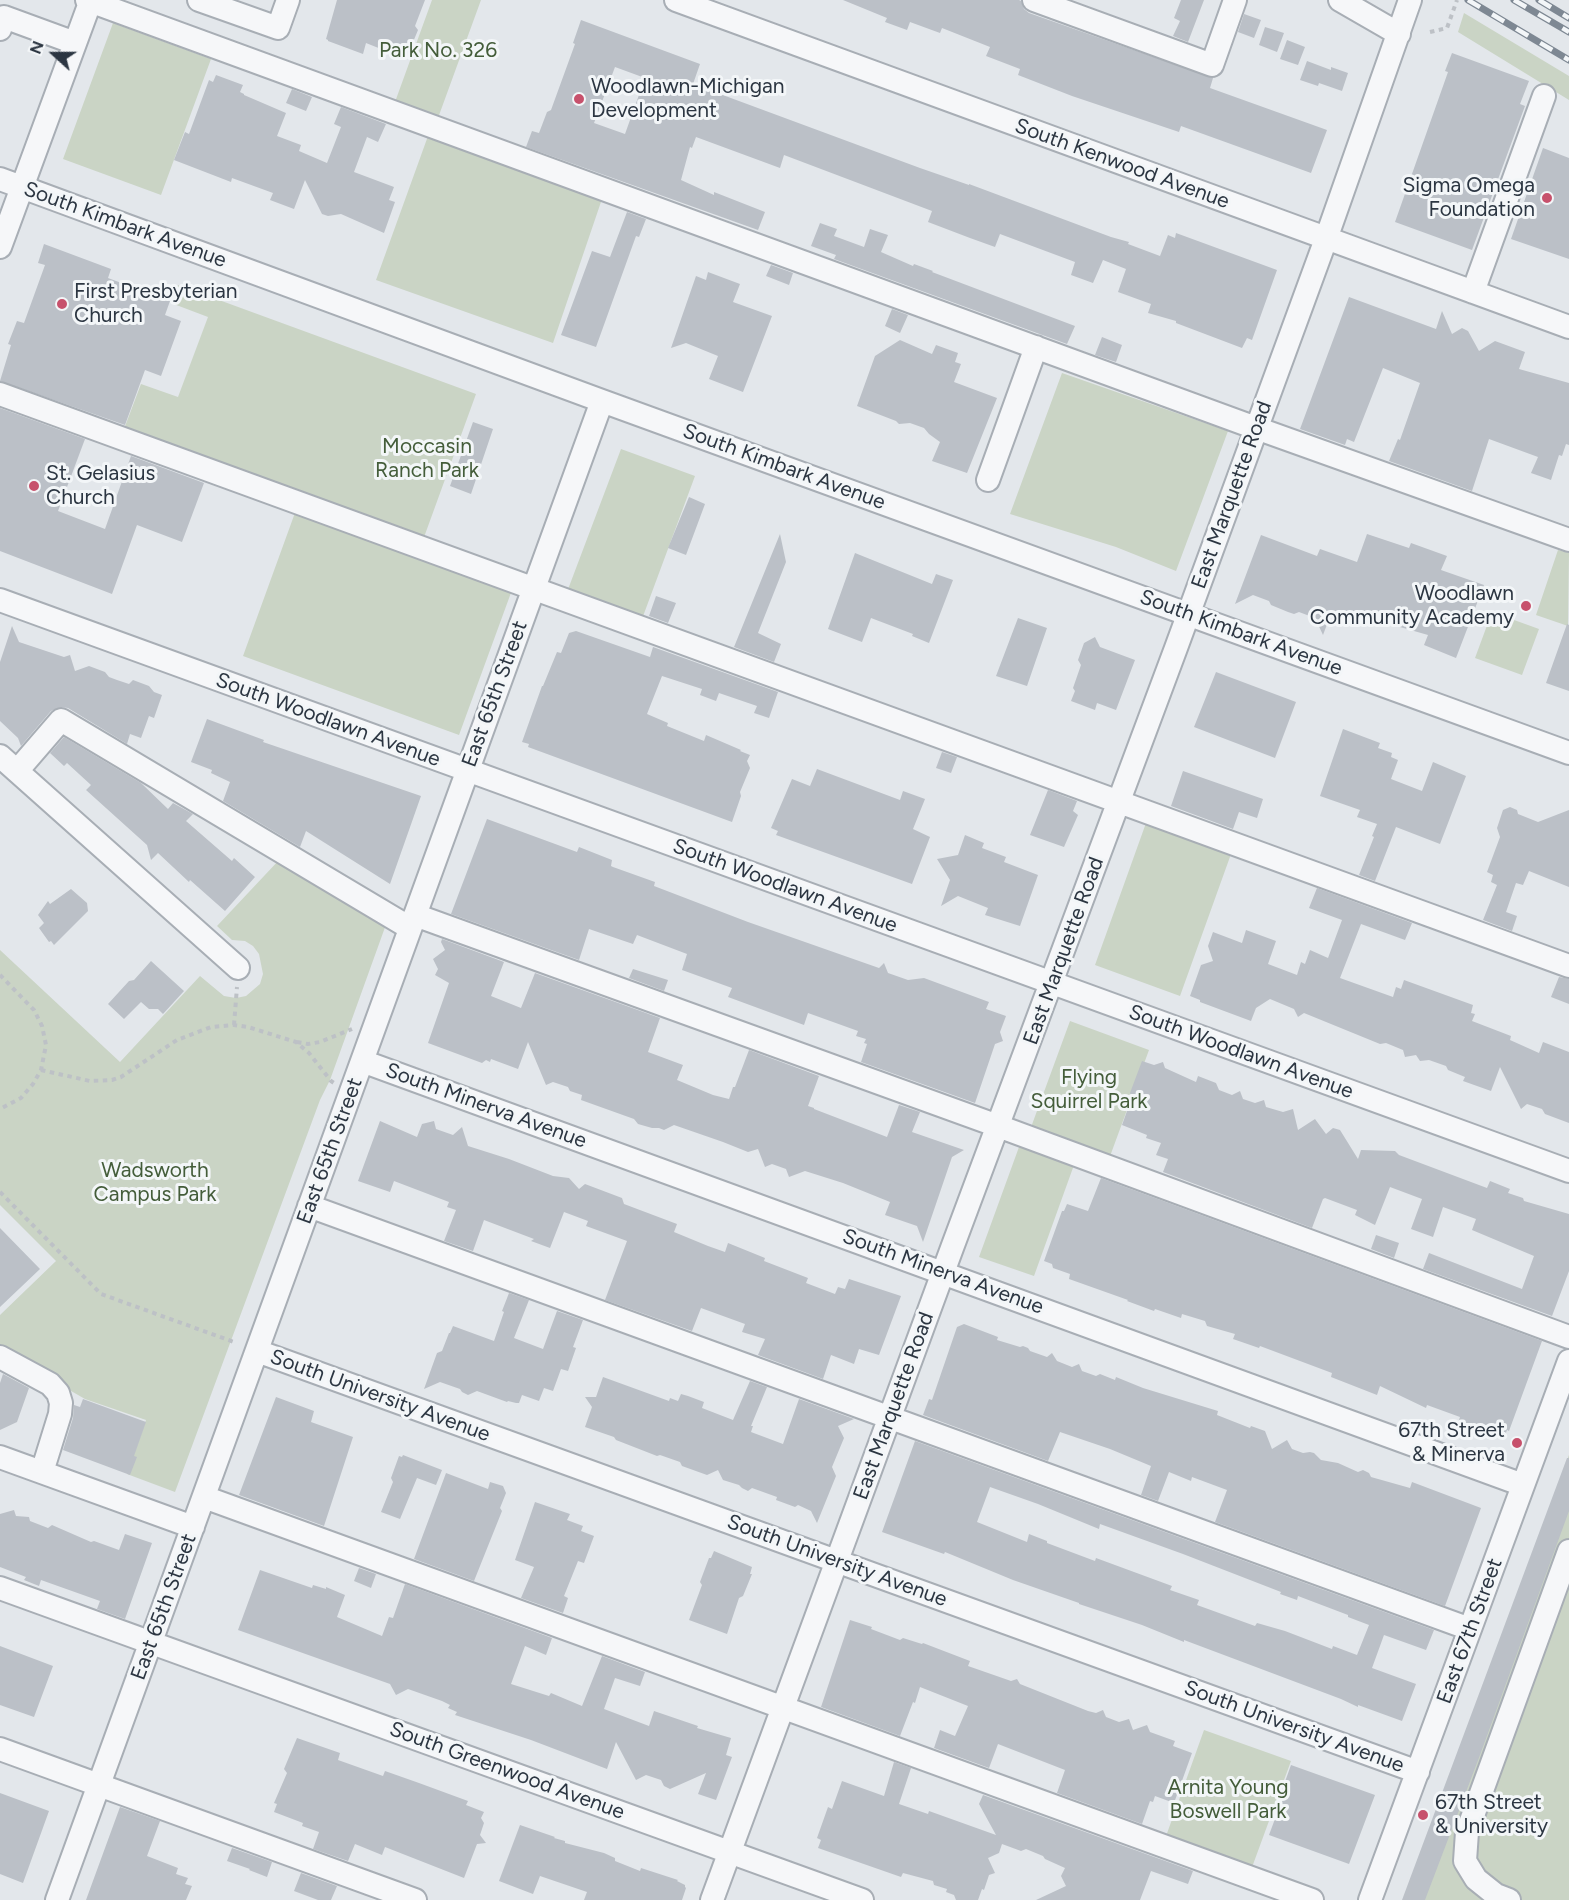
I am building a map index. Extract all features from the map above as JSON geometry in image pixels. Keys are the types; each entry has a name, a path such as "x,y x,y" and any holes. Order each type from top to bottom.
{"street":[{"path":"0,247 90,0 1256,428 1569,540"},
{"path":"200,0 278,28 288,0"},
{"name":"South Kenwood Avenue","path":"676,0 1569,327"},
{"path":"1034,0 1212,65 1235,0"},
{"path":"1340,0 1399,34"},
{"name":"East Marquette Road","path":"712,1900 1326,239 1410,0"},
{"path":"0,28 4,16 75,43"},
{"path":"1473,292 1544,96"},
{"name":"South Kimbark Avenue","path":"0,179 1569,753"},
{"path":"988,480 1035,347"},
{"path":"0,394 1569,966"},
{"name":"East 65th Street","path":"57,1900 602,401"},
{"name":"South Woodlawn Avenue","path":"0,600 1569,1171"},
{"path":"17,771 61,720 413,921 998,1126 1569,1337"},
{"path":"0,756 238,968"},
{"name":"South Minerva Avenue","path":"362,1060 1523,1485"},
{"path":"309,1206 1470,1629"},
{"name":"South University Avenue","path":"257,1351 1418,1772"},
{"path":"0,1357 50,1384 58,1393 61,1403 60,1414 42,1473"},
{"name":"East 67th Street","path":"1370,1900 1569,1361"},
{"path":"0,1457 193,1527"},
{"path":"204,1497 1312,1900"},
{"path":"1509,1900 1496,1895 1476,1879 1465,1861 1467,1832 1569,1551"},
{"name":"South Greenwood Avenue","path":"0,1588 862,1900"},
{"path":"0,1749 415,1900"}],"path":[{"path":"1431,32 1447,28 1457,0"},
{"path":"0,975 29,1004 39,1018 46,1045 41,1070 33,1084 21,1098 0,1110"},
{"path":"234,1025 236,996"},
{"path":"41,1070 90,1081 112,1080 121,1077 184,1036 211,1027 234,1025 248,1027 308,1044 320,1042 351,1028 361,1032"},
{"path":"296,1042 309,1053 331,1081 341,1085"},
{"path":"0,1192 101,1293 234,1342"}],"green space":[{"name":"Park No. 326","path":"432,0 481,0 438,118 395,102"},
{"path":"1464,13 1569,76 1569,100 1458,32"},
{"path":"113,23 211,59 161,195 63,159"},
{"path":"428,136 603,196 553,343 376,280"},
{"name":"Moccasin Ranch Park","path":"178,285 476,394 423,540 124,429 141,384 178,397 208,317 171,303"},
{"path":"1062,373 1228,431 1176,571 1116,547 1010,514"},
{"path":"621,449 695,476 642,619 567,592"},
{"path":"296,510 512,590 459,735 243,656"},
{"path":"1558,550 1569,553 1568,626 1536,615"},
{"path":"1492,612 1539,629 1522,675 1475,658"},
{"path":"1146,823 1231,854 1180,996 1095,965"},
{"name":"Wadsworth Campus Park","path":"280,859 388,919 175,1492 127,1474 146,1420 85,1399 0,1350 0,1315 56,1261 0,1205 0,950 120,1062 200,976 224,996 236,998 246,996 260,984 263,974 259,954 245,941 232,940 217,926"},
{"name":"Flying Squirrel Park","path":"1070,1021 1149,1050 1109,1159 1030,1130"},
{"path":"1019,1147 1074,1165 1034,1276 979,1257"},
{"path":"1569,1455 1569,1900 1404,1900"},
{"name":"Arnita Young Boswell Park","path":"1204,1730 1291,1761 1251,1870 1165,1839"}],"building":[{"path":"337,0 425,0 415,26 418,30 406,59 366,43 363,54 328,41 326,39"},
{"path":"843,0 1019,0 1029,13 1213,78 1210,88 1327,130 1311,173 1181,126 1179,132 1072,96 1018,75 1020,69 986,56 990,47 942,28 940,33 910,22 907,30 885,22 887,18"},
{"path":"1181,0 1204,0 1188,42 1173,36 1180,21 1174,18"},
{"path":"1244,14 1261,20 1254,38 1238,32"},
{"path":"581,20 700,64 693,84 1129,242 1128,244 1160,256 1168,235 1175,238 1176,233 1277,270 1252,340 1247,338 1242,348 1176,323 1176,321 1148,313 1151,304 1118,292 1126,269 1103,260 1093,283 1071,275 1075,262 1000,234 995,247 970,238 928,222 932,211 784,155 780,168 696,137 692,148 690,147 681,180 714,195 714,192 765,212 758,230 526,147 532,131 539,133 547,112 551,110 575,44 573,43","holes":["615,67 645,78 625,134 594,123"]},
{"path":"1265,27 1284,33 1277,52 1259,45"},
{"path":"1287,40 1305,47 1298,65 1280,59"},
{"path":"1452,53 1529,81 1520,104 1525,106 1472,250 1395,222 1448,72 1445,71"},
{"path":"1307,61 1331,70 1331,67 1348,73 1342,91 1319,83 1318,86 1300,80"},
{"path":"216,75 243,85 240,92 244,95 286,113 277,136 301,145 299,151 327,163 341,127 334,124 341,107 386,124 378,142 367,137 354,172 394,187 389,200 395,202 384,233 341,214 328,216 322,214 305,180 294,209 270,200 273,193 232,178 231,182 174,160 185,132 189,134 209,80 213,82"},
{"path":"292,89 312,97 306,111 286,103"},
{"name":"Sigma Omega Foundation","path":"1543,148 1569,158 1569,259 1511,239"},
{"path":"627,212 646,219 639,237 636,236 596,347 561,335 592,251 610,257"},
{"path":"820,223 837,229 834,236 864,247 870,229 888,235 881,252 1075,326 1067,344 834,259 836,255 811,246"},
{"path":"44,244 111,269 108,278 170,301 165,315 181,321 161,376 145,370 125,425 0,381 11,345 8,344 17,321 24,323 45,265 38,263"},
{"path":"771,265 793,273 789,285 766,276"},
{"path":"708,272 740,284 733,302 772,316 743,392 709,379 718,356 686,343 671,348 696,276 706,280"},
{"path":"1349,297 1436,329 1442,311 1452,334 1462,328 1468,331 1479,351 1495,341 1525,352 1519,369 1569,383 1569,445 1566,444 1562,456 1559,455 1551,480 1531,473 1538,457 1489,439 1472,491 1389,461 1398,439 1400,440 1420,383 1383,368 1354,442 1347,439 1345,445 1300,429"},
{"path":"892,309 908,315 900,333 885,326"},
{"path":"1102,337 1122,345 1116,362 1095,355"},
{"path":"900,340 932,354 936,345 958,353 955,362 961,364 954,382 997,398 967,473 932,461 940,442 924,428 910,423 899,424 857,406 875,356"},
{"path":"0,408 85,439 58,511 105,529 131,456 204,483 182,542 137,525 112,594 0,551"},
{"path":"473,422 493,429 471,494 450,486"},
{"path":"689,497 705,504 686,555 668,548"},
{"path":"780,534 786,562 758,633 781,644 774,662 734,647"},
{"path":"1367,534 1409,548 1411,543 1447,556 1441,570 1484,585 1456,658 1424,645 1428,635 1400,627 1375,616 1371,626 1332,611 1323,635 1315,618 1299,612 1294,614 1288,612 1253,595 1235,604 1261,535 1317,556 1320,549 1357,562"},
{"path":"855,553 932,584 936,574 953,580 929,643 912,636 913,634 871,618 862,642 828,629"},
{"path":"656,596 676,603 668,623 649,616"},
{"path":"1018,618 1047,628 1027,686 996,676"},
{"path":"1567,624 1569,625 1569,691 1546,683"},
{"path":"12,626 19,642 64,657 70,655 75,671 89,666 105,672 109,677 129,684 133,680 149,686 154,692 162,695 154,718 149,716 141,738 130,734 127,744 68,708 61,707 51,711 21,746 18,738 0,721 0,662"},
{"path":"576,631 650,657 653,647 778,692 769,718 754,713 757,706 719,693 716,701 700,695 702,689 662,676 647,714 668,723 667,726 704,741 706,735 750,755 747,761 750,768 740,792 741,796 732,822 528,747 529,744 522,742 557,652 561,653 569,633"},
{"path":"1095,637 1100,647 1135,660 1116,710 1097,703 1095,710 1071,701 1081,665 1078,660 1084,643"},
{"path":"1216,672 1296,702 1275,758 1194,727"},
{"path":"207,719 264,740 263,742 421,796 390,884 306,831 300,847 223,801 230,782 211,773 212,770 191,762"},
{"path":"1343,729 1380,743 1378,748 1392,753 1391,757 1398,760 1391,779 1422,791 1433,762 1466,776 1440,844 1396,827 1375,881 1359,875 1377,824 1357,817 1360,810 1320,796"},
{"path":"64,737 141,783 168,809 173,803 193,814 186,821 232,861 234,858 255,877 225,911 158,853 151,860 147,845 86,790 91,785 67,763 64,766 50,753"},
{"path":"942,752 957,757 951,773 936,768"},
{"path":"817,769 900,800 903,791 925,799 913,829 930,837 912,884 776,835 778,831 771,828 792,779 810,786"},
{"path":"1183,771 1263,799 1257,818 1239,812 1233,829 1171,806"},
{"path":"1048,790 1077,801 1073,811 1078,815 1064,847 1030,835"},
{"path":"1510,807 1517,810 1518,814 1538,822 1569,810 1569,887 1529,871 1523,885 1516,883 1506,912 1517,916 1512,931 1483,920 1497,885 1491,882 1493,875 1487,872 1500,837 1497,828 1503,810"},
{"path":"487,819 577,852 579,847 612,860 611,866 655,882 654,886 748,922 879,968 884,963 888,973 908,980 924,978 989,1002 986,1009 1006,1016 1000,1032 1003,1041 995,1044 975,1103 861,1062 867,1044 864,1043 866,1039 856,1036 858,1031 808,1013 804,1025 728,997 732,988 682,970 687,954 637,935 633,944 589,929 579,960 451,914"},
{"path":"965,835 984,843 982,848 1006,857 1004,862 1038,875 1020,926 985,915 988,908 958,896 941,906 950,880 937,859 958,855"},
{"path":"1317,888 1412,923 1405,940 1361,924 1340,978 1393,997 1396,987 1401,989 1404,980 1473,1005 1471,1013 1475,1014 1472,1021 1511,1036 1510,1040 1539,1053 1543,1042 1569,1052 1569,1123 1527,1104 1521,1109 1500,1067 1491,1091 1463,1081 1465,1077 1448,1070 1446,1066 1429,1060 1420,1061 1416,1055 1405,1057 1403,1050 1386,1043 1380,1044 1304,1013 1298,1017 1294,1009 1270,999 1256,1008 1251,1021 1190,996 1201,965 1213,961 1208,946 1213,932 1242,943 1246,930 1276,941 1268,964 1297,975 1301,962 1305,964 1310,950 1328,958 1342,920 1309,908"},
{"path":"71,889 87,903 88,911 54,945 39,928 44,923 38,915 48,901 50,904"},
{"path":"442,939 504,962 491,996 521,1008 535,973 660,1018 648,1052 683,1065 677,1080 713,1095 729,1099 749,1050 819,1076 808,1106 887,1137 899,1105 920,1112 912,1132 964,1150 952,1157 923,1242 917,1226 885,1215 890,1202 805,1171 789,1177 786,1169 772,1164 765,1167 758,1149 748,1152 674,1125 664,1130 638,1124 634,1119 581,1100 582,1095 570,1091 568,1087 553,1082 546,1085 528,1042 518,1069 491,1059 490,1062 486,1060 482,1063 428,1043 449,983 435,975 438,969 433,959 445,950"},
{"path":"151,961 184,991 163,1014 158,1009 149,1009 141,1002 124,1019 108,1004"},
{"path":"633,969 668,980 664,991 629,978"},
{"path":"1559,977 1569,979 1569,1004 1551,997"},
{"path":"1142,1061 1154,1065 1163,1062 1165,1068 1196,1082 1198,1076 1216,1083 1219,1090 1232,1095 1240,1091 1243,1099 1255,1103 1264,1100 1266,1107 1283,1112 1293,1109 1298,1130 1315,1119 1326,1134 1333,1128 1340,1130 1358,1159 1361,1150 1395,1151 1399,1155 1487,1188 1490,1181 1510,1189 1508,1193 1523,1198 1524,1201 1569,1214 1569,1271 1552,1316 1423,1269 1429,1253 1522,1289 1534,1256 1472,1230 1476,1219 1443,1207 1433,1237 1411,1229 1422,1199 1390,1187 1375,1225 1355,1215 1357,1210 1325,1198 1312,1228 1163,1172 1168,1159 1156,1155 1161,1143 1122,1125 1132,1097 1130,1093"},
{"path":"380,1121 417,1137 422,1124 434,1121 436,1129 453,1135 462,1127 468,1146 553,1176 569,1178 579,1189 585,1184 622,1198 624,1204 677,1224 674,1232 708,1246 725,1252 728,1243 765,1258 764,1261 808,1278 806,1283 835,1294 838,1287 845,1289 849,1279 901,1296 879,1355 859,1349 854,1364 831,1355 823,1379 758,1355 765,1339 742,1332 745,1324 701,1308 692,1331 605,1300 627,1241 586,1226 588,1221 564,1212 550,1248 531,1241 534,1239 484,1220 473,1251 444,1241 456,1210 447,1207 449,1202 394,1181 390,1192 358,1181"},
{"path":"1101,1178 1542,1341 1509,1431 1507,1430 1504,1438 1459,1420 1460,1417 1427,1405 1426,1408 1380,1386 1377,1395 1331,1377 1332,1373 1260,1346 1259,1348 1233,1339 1235,1334 1207,1326 1205,1321 1182,1314 1181,1318 1155,1309 1154,1311 1069,1279 1070,1274 1053,1268 1052,1264 1044,1261 1062,1211 1067,1204 1088,1211"},
{"path":"0,1228 40,1269 0,1307"},
{"path":"1376,1235 1399,1243 1394,1258 1371,1249"},
{"path":"509,1293 529,1300 514,1338 543,1349 557,1311 583,1320 573,1347 576,1348 568,1371 561,1369 553,1391 544,1388 539,1401 522,1395 519,1403 516,1403 477,1391 468,1395 460,1389 440,1382 424,1389 437,1353 442,1351 453,1326 494,1341"},
{"path":"964,1324 998,1337 997,1340 1023,1346 1047,1357 1052,1353 1057,1361 1072,1367 1079,1364 1082,1371 1096,1376 1100,1374 1115,1380 1116,1377 1143,1388 1218,1411 1217,1415 1250,1428 1251,1426 1265,1431 1272,1449 1287,1440 1292,1449 1303,1453 1314,1453 1321,1460 1338,1463 1358,1472 1363,1470 1371,1477 1410,1488 1412,1482 1481,1508 1445,1606 1215,1522 1227,1490 1192,1477 1191,1481 1169,1472 1158,1501 1141,1495 1151,1466 1110,1449 1060,1432 1048,1461 923,1415 929,1399 932,1400 957,1327"},
{"path":"3,1374 29,1388 17,1422 0,1430 0,1383"},
{"path":"603,1377 669,1401 670,1398 678,1401 681,1394 688,1396 704,1402 702,1408 733,1420 750,1381 767,1387 751,1426 753,1426 751,1432 783,1444 799,1399 854,1419 838,1426 844,1438 832,1467 836,1476 817,1523 811,1511 798,1505 795,1507 776,1500 777,1497 752,1488 748,1491 739,1485 723,1480 718,1470 707,1475 682,1466 680,1462 657,1456 585,1427 592,1407 585,1397 596,1397"},
{"path":"276,1397 314,1411 311,1422 353,1437 324,1526 239,1495"},
{"path":"83,1399 146,1422 130,1475 63,1450 73,1418 74,1405 80,1407"},
{"path":"915,1441 1434,1630 1426,1650 1384,1635 1372,1668 1416,1684 1402,1721 1358,1705 1358,1707 1184,1640 1184,1642 1013,1580 945,1552 944,1554 882,1532","holes":["990,1487 1099,1529 1100,1524 1183,1554 1281,1592 1280,1594 1297,1600 1298,1596 1348,1615 1348,1617 1369,1625 1357,1655 1333,1646 1332,1649 1257,1623 1255,1626 1197,1605 1199,1600 1170,1590 1172,1586 1096,1558 1095,1561 1029,1534 1027,1542 977,1522"]},
{"path":"403,1455 442,1470 436,1485 417,1478 400,1519 381,1512 393,1482 391,1478 399,1456"},
{"path":"1567,1458 1569,1458 1569,1511 1480,1755 1425,1900 1402,1900"},
{"path":"446,1473 488,1489 490,1482 503,1486 506,1493 500,1508 502,1511 474,1581 414,1559"},
{"path":"535,1502 570,1514 567,1520 583,1526 581,1531 594,1536 584,1563 578,1561 564,1596 568,1598 563,1613 521,1598 534,1567 515,1560"},
{"path":"14,1510 16,1516 29,1517 30,1521 48,1528 52,1525 91,1542 119,1550 125,1534 152,1543 125,1619 97,1609 100,1601 41,1580 39,1586 24,1580 26,1577 0,1567 0,1514"},
{"path":"714,1551 752,1567 750,1574 752,1574 743,1596 739,1598 727,1634 689,1620 702,1585 700,1582"},
{"path":"359,1568 376,1574 371,1588 354,1581"},
{"path":"260,1570 312,1588 313,1585 326,1589 326,1587 345,1595 337,1617 382,1636 389,1617 393,1618 405,1584 552,1638 546,1655 525,1646 511,1684 549,1696 551,1693 582,1706 602,1656 645,1672 640,1686 615,1678 604,1709 649,1726 654,1711 698,1726 697,1728 731,1738 726,1755 732,1757 716,1800 698,1794 706,1773 670,1789 664,1786 661,1780 646,1775 636,1780 616,1742 607,1769 531,1740 455,1715 457,1712 448,1708 450,1705 442,1701 408,1689 396,1695 390,1684 238,1630"},
{"path":"850,1620 900,1640 903,1638 923,1643 970,1661 968,1666 1011,1681 1017,1679 1020,1684 1088,1711 1096,1713 1103,1710 1106,1717 1119,1722 1129,1719 1133,1730 1147,1725 1150,1732 1175,1741 1173,1746 1192,1753 1174,1803 1155,1796 1153,1802 1150,1801 1142,1824 1057,1793 1065,1770 998,1744 989,1768 934,1748 940,1730 955,1736 968,1706 920,1687 900,1736 821,1707"},
{"path":"0,1646 53,1666 34,1717 0,1705"},
{"path":"297,1738 340,1753 338,1760 383,1776 385,1771 419,1783 468,1801 466,1805 484,1812 481,1818 484,1823 480,1835 486,1843 477,1844 464,1878 385,1847 382,1855 355,1844 348,1861 313,1849 319,1832 274,1812 277,1804 274,1803 287,1773 284,1769"},
{"path":"894,1762 911,1768 899,1804 928,1814 929,1811 996,1835 979,1804 983,1795 1193,1871 1188,1884 1151,1871 1140,1900 1036,1900 1066,1886 1061,1876 1065,1868 1026,1849 1021,1851 1002,1844 999,1853 988,1858 995,1873 989,1875 978,1900 956,1900 954,1895 946,1892 947,1889 934,1885 933,1881 903,1873 901,1877 818,1848 821,1840 817,1838 828,1807 832,1809 842,1781 884,1796"},
{"path":"1291,1765 1375,1795 1349,1864 1269,1835 1285,1792 1282,1790"},
{"path":"0,1793 49,1811 23,1883 0,1874"},
{"path":"120,1807 160,1821 147,1856 178,1868 176,1874 188,1878 185,1884 192,1886 186,1900 86,1900"},
{"path":"520,1825 565,1841 565,1843 604,1853 615,1858 615,1861 640,1871 641,1868 678,1880 686,1888 682,1900 584,1900 587,1892 540,1876 533,1894 499,1881"},
{"path":"232,1848 272,1862 267,1877 227,1861"},
{"path":"301,1873 337,1886 331,1900 318,1900 294,1891"}],"railway":[{"path":"1468,0 1569,60"},
{"path":"1514,0 1569,32"},
{"path":"1539,0 1569,18"}],"place":[{"name":"Woodlawn-Michigan Development","path":"579,99"},
{"name":"Sigma Omega Foundation","path":"1547,198"},
{"name":"First Presbyterian Church","path":"62,304"},
{"name":"St. Gelasius Church","path":"34,486"},
{"name":"Woodlawn Community Academy","path":"1526,606"},
{"name":"67th Street & Minerva","path":"1517,1443"},
{"name":"67th Street & University","path":"1423,1815"}]}
